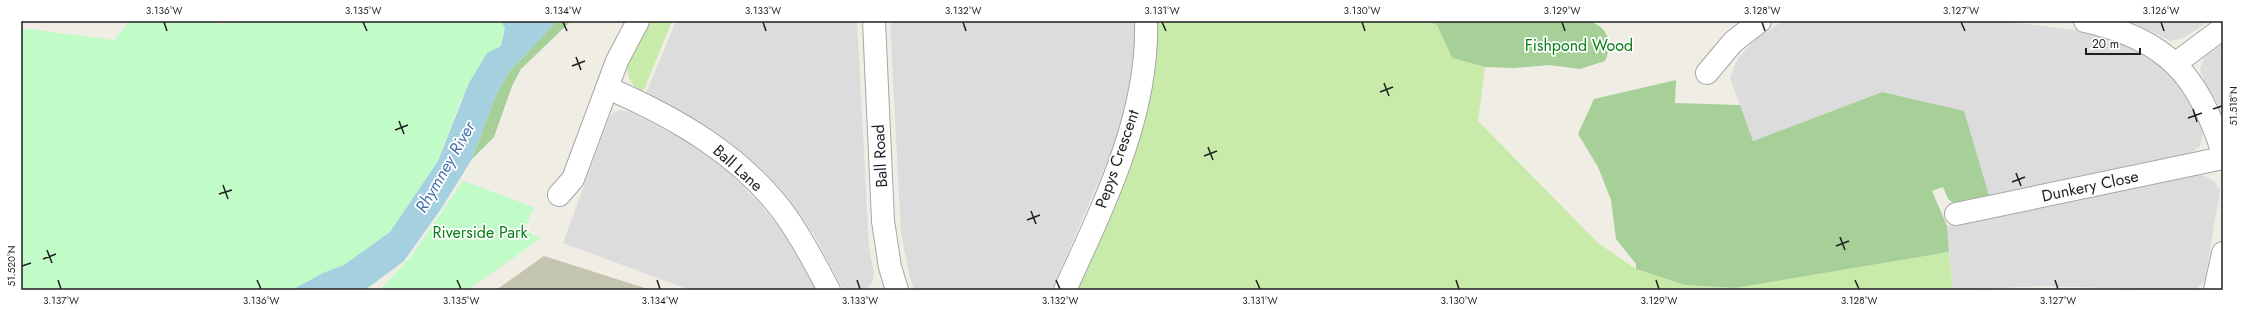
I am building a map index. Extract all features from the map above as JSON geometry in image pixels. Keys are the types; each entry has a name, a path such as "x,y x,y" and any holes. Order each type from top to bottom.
{"street":[{"path":"559,195 573,179 617,61 638,21"},
{"name":"Ball Road","path":"874,21 883,221 890,267 897,290"},
{"name":"Pepys Crescent","path":"1065,290 1109,188 1131,125 1144,64 1146,21"},
{"path":"1707,73 1733,42 1760,21"},
{"path":"2085,21 2112,28 2141,40 2176,64 2199,94 2215,127 2223,154"},
{"path":"2176,64 2223,28"},
{"name":"Ball Lane","path":"608,88 666,115 688,128 711,143 757,182 799,235 829,290"},
{"name":"Dunkery Close","path":"1956,214 2223,158"},
{"path":"2215,290 2223,253"}],"shaded area":[{"path":"676,21 857,21 869,247 874,274 873,281 868,288 865,290 845,290 842,287 814,235 789,201 762,169 730,143 646,93"},
{"path":"890,21 1135,21 1135,38 1129,90 1117,138 1052,290 914,290 909,274 901,233"},
{"path":"1783,21 2002,21 2074,30 2122,44 2159,65 2175,81 2198,117 2203,132 2200,146 2190,154 1990,199 1881,92 1753,141 1730,78 1738,58 1757,38"},
{"path":"2129,21 2210,21 2183,38 2171,41"},
{"path":"2223,44 2223,115 2219,105 2205,83 2200,69 2205,56"},
{"path":"620,110 630,112 693,145 726,169 760,204 783,232 816,290 690,290 563,243 609,118 613,113"},
{"path":"2192,174 2203,175 2214,181 2220,190 2205,280 2197,288 2192,290 2167,290 2045,286 1953,290 1947,226"},
{"path":"544,256 651,290 496,290"}],"green space":[{"path":"129,21 209,21 226,25 227,21 501,21 505,27 501,46 487,53 460,102 438,161 390,232 344,265 323,273 292,290 21,290 21,28 114,40"},
{"path":"557,21 571,21 521,69 512,86 494,137 472,159 495,97 508,73"},
{"path":"652,21 672,21 643,92 633,85 629,76 628,67 630,58 635,48"},
{"path":"1151,21 1426,21 1437,25 1452,58 1485,67 1478,121 1598,243 1636,269 1685,285 1735,288 1949,252 1953,290 1072,290"},
{"name":"Fishpond Wood","path":"1426,21 1588,21 1595,23 1605,31 1609,42 1609,48 1605,61 1580,69 1549,65 1514,68 1485,67 1452,58 1437,25"},
{"path":"1676,80 1675,103 1740,105 1753,141 1882,92 1964,111 1990,199 1957,206 1948,199 1943,187 1932,191 1947,226 1949,252 1735,288 1685,285 1636,269 1636,264 1616,239 1611,200 1598,167 1578,134 1594,99"},
{"name":"Riverside Park","path":"463,181 534,207 524,230 541,238 468,290 380,290 413,254"}],"water":[{"name":"Rhymney River","path":"501,21 557,21 508,73 495,97 472,159 441,209 404,261 365,290 292,290 323,273 344,265 390,232 438,161 469,83 487,53 501,46 505,28"}]}
